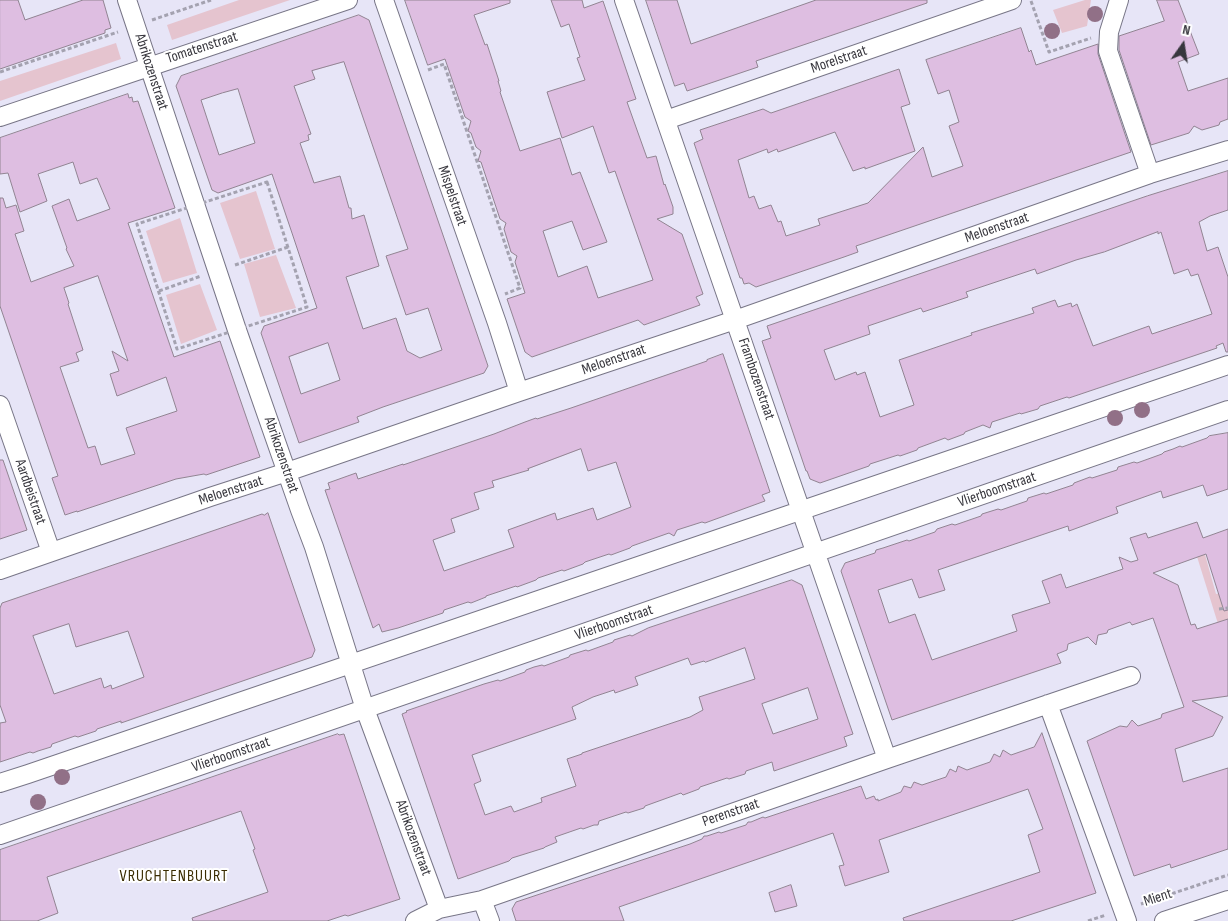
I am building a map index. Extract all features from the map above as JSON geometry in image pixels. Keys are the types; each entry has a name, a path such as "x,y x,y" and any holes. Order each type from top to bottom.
{"street":[{"name":"Abrikozenstraat","path":"127,0 237,330 314,547 365,709 438,909"},
{"name":"Tomatenstraat","path":"0,117 348,0"},
{"name":"Mispelstraat","path":"384,0 494,314 519,392"},
{"name":"Frambozenstraat","path":"624,0 887,759"},
{"name":"Morelstraat","path":"666,120 1012,0"},
{"path":"1119,0 1109,32 1108,51 1150,174"},
{"name":"Meloenstraat","path":"0,570 735,320 1150,174 1228,150"},
{"path":"0,783 1228,365"},
{"name":"Aardbeistraat","path":"0,405 51,552"},
{"name":"Vlierboomstraat","path":"0,835 1228,410"},
{"name":"Perenstraat","path":"415,921 438,909 482,900 1132,676"},
{"path":"1048,704 1125,915"},
{"path":"482,900 490,921"},
{"name":"Mient","path":"1164,921 1228,900"}],"path":[{"path":"0,72 211,0"},
{"path":"1031,0 1049,52 1109,32"},
{"path":"411,76 444,64 520,288 498,296"},
{"path":"1219,609 1228,608"},
{"name":"Mient","path":"1088,921 1125,915 1228,875"}],"shaded area":[{"path":"239,0 290,0 172,40 167,25"},
{"path":"1085,0 1091,0 1087,26 1062,33 1053,10"},
{"path":"116,43 121,59 0,101 0,81"},
{"path":"256,191 275,249 240,259 220,203"},
{"path":"180,218 197,273 163,283 146,231"},
{"path":"276,255 296,308 260,317 244,264"},
{"path":"200,284 217,330 181,344 166,295"},
{"path":"1194,547 1204,551 1216,594 1228,591 1228,625 1219,627"}],"building":[{"path":"0,0 18,0 25,20 83,0 103,0 111,28 105,30 105,33 0,69"},
{"path":"405,0 510,0 510,3 474,15 485,45 487,44 499,81 500,92 520,151 560,138 572,175 580,172 607,242 583,250 572,221 543,231 558,277 587,266 598,298 653,280 615,171 609,173 593,126 562,138 547,92 585,80 577,58 580,57 569,24 561,27 551,0 582,0 584,8 603,1 636,99 627,102 647,158 656,156 664,185 673,207 673,214 657,219 682,234 703,294 696,297 700,305 644,325 638,320 532,357 525,352 507,299 525,293 515,262 517,256 511,252 504,229 506,223 500,219 481,162 478,161 481,151 476,147 471,133 468,131 471,121 465,117 445,59 428,65"},
{"path":"646,0 677,0 691,44 816,0 927,0 927,3 756,61 758,67 687,91 684,83 675,86"},
{"path":"1157,0 1178,0 1199,54 1178,62 1188,91 1228,78 1228,119 1220,122 1219,125 1202,130 1194,126 1189,133 1151,145 1119,50 1119,36 1164,21"},
{"path":"359,15 369,20 488,366 484,373 383,407 357,417 359,422 299,443 261,333 264,326 317,308 272,174 218,193 212,190 176,86 181,76","holes":["344,62 408,249 386,256 406,315 428,308 442,350 420,358 407,351 396,318 363,329 346,277 379,266 364,215 352,219 351,208 349,208 340,176 314,183 300,143 309,140 308,135 311,134 294,86 315,79 312,71","238,89 255,143 219,155 201,100","328,343 340,380 301,394 289,357"]},
{"path":"1021,28 1029,52 1031,50 1036,65 1098,44 1098,54 1131,152 856,246 858,252 844,257 756,287 749,283 744,284 742,278 740,278 694,143 703,139 700,130 763,109 771,113 899,69 910,104 901,107 915,151 865,169 865,167 853,171 835,132 778,152 777,149 768,153 767,149 738,160 749,198 754,196 759,209 771,205 778,222 781,221 786,236 820,225 818,219 868,203 923,147 932,177 963,166 949,126 959,122 949,90 938,94 926,60"},
{"path":"128,94 129,98 132,97 133,102 138,101 175,208 128,223 174,357 220,341 260,457 206,475 176,479 65,515 52,478 58,476 0,306 0,198 3,198 6,208 16,205 24,231 15,234 31,282 74,266 66,249 52,206 69,199 77,221 110,209 97,178 80,184 73,162 38,174 47,201 20,212 8,173 0,174 0,138","holes":["98,276 128,361 112,351 119,371 110,374 117,396 166,377 177,411 126,428 135,454 101,465 95,446 88,448 60,367 79,361 76,353 83,350 64,288"]},
{"path":"1228,171 1228,210 1199,222 1207,251 1218,247 1228,277 1228,352 1226,352 1223,343 1216,346 1217,348 1040,406 1038,409 992,422 990,428 983,425 948,440 945,438 917,450 870,464 869,466 820,483 810,479 762,341 771,338 767,326 1147,196","holes":["1158,232 1158,234 1161,232 1174,274 1188,269 1191,276 1198,274 1212,314 1152,334 1149,326 1093,346 1077,304 1072,307 1071,303 1058,307 1055,300 1032,308 1034,313 971,333 972,335 899,360 914,405 880,417 865,372 857,375 856,372 835,380 824,350 870,334 868,326 921,308 923,312 968,297 966,292 1035,269 1037,274"]},
{"path":"723,354 770,492 762,495 765,501 705,523 702,522 677,530 674,536 669,533 611,555 609,554 564,571 562,570 517,587 486,596 471,603 468,602 444,610 443,613 398,628 382,632 379,624 373,628 325,490 330,489 328,483 356,473 358,479 403,465","holes":["581,449 588,471 616,462 631,507 597,520 593,508 557,520 555,513 508,530 514,547 444,571 433,540 455,532 451,519 479,509 474,493 494,487 492,481 529,470"]},
{"path":"1228,433 1228,489 1207,496 1203,485 1163,498 1161,491 1116,507 1118,513 1069,531 1068,526 938,570 945,590 919,598 912,579 878,590 889,623 915,614 932,660 1017,631 1012,615 1050,603 1042,581 1061,574 1066,588 1123,569 1119,557 1131,562 1138,560 1130,538 1146,533 1148,538 1197,522 1203,538 1228,529 1228,610 1224,611 1206,554 1153,573 1178,585 1191,625 1195,624 1197,629 1228,619 1228,696 1192,701 1223,717 1213,736 1175,749 1183,782 1228,768 1228,849 1171,868 1170,864 1134,876 1087,741 1120,726 1127,727 1132,720 1138,726 1161,718 1162,714 1184,707 1153,618 1132,625 1130,622 1108,630 1107,633 1098,635 1096,645 1088,637 1068,644 1067,650 1057,654 1061,663 892,720 841,571 845,563 875,553 876,550 909,541 935,532 937,529 952,524 955,525 982,514 998,509 1001,510 1027,501 1028,498 1046,494 1090,477 1117,470 1118,467 1134,462 1137,463 1209,436"},
{"path":"0,460 3,460 27,530 0,539"},
{"path":"268,513 315,650 312,657 121,723 121,721 78,737 75,736 52,744 51,747 0,762 0,723 6,722 0,705 0,608 2,603 262,514","holes":["69,624 76,647 128,631 144,677 112,689 111,685 104,688 101,678 54,694 33,636"]},
{"path":"792,580 802,585 853,734 844,737 847,746 774,771 772,762 746,771 745,774 727,778 683,795 681,793 644,808 599,821 598,825 581,828 555,837 557,842 544,848 458,879 402,714 484,684 500,681 534,667 544,666 570,655 613,642 614,640 632,636 648,628","holes":["745,648 755,679 699,697 703,710 690,717 567,759 576,786 541,798 542,802 514,812 511,806 485,815 474,784 481,781 472,755 576,719 572,707 593,697 614,690 615,693 638,685 635,677 688,658 691,665","808,688 818,719 773,734 762,704"]},
{"path":"1042,733 1096,893 1011,921 904,921 903,918 1040,872 1028,835 1043,829 1028,789 879,840 889,872 845,886 839,866 844,865 833,833 619,907 624,921 516,921 512,909 516,902 690,844 702,839 704,836 721,833 746,825 748,822 861,786 866,799 874,796 878,801 901,792 904,786 911,788 914,782 922,785 946,777 950,769 956,772 958,766 967,770 990,762 994,754 1000,757 1003,750 1011,755 1034,747"},
{"path":"338,734 344,734 400,899 327,921 193,921 192,918 268,892 241,811 47,877 58,913 37,921 0,921 0,850"},
{"path":"791,885 797,906 775,912 769,893"}],"district":[{"name":"VRUCHTENBUURT","path":"174,877"}]}
